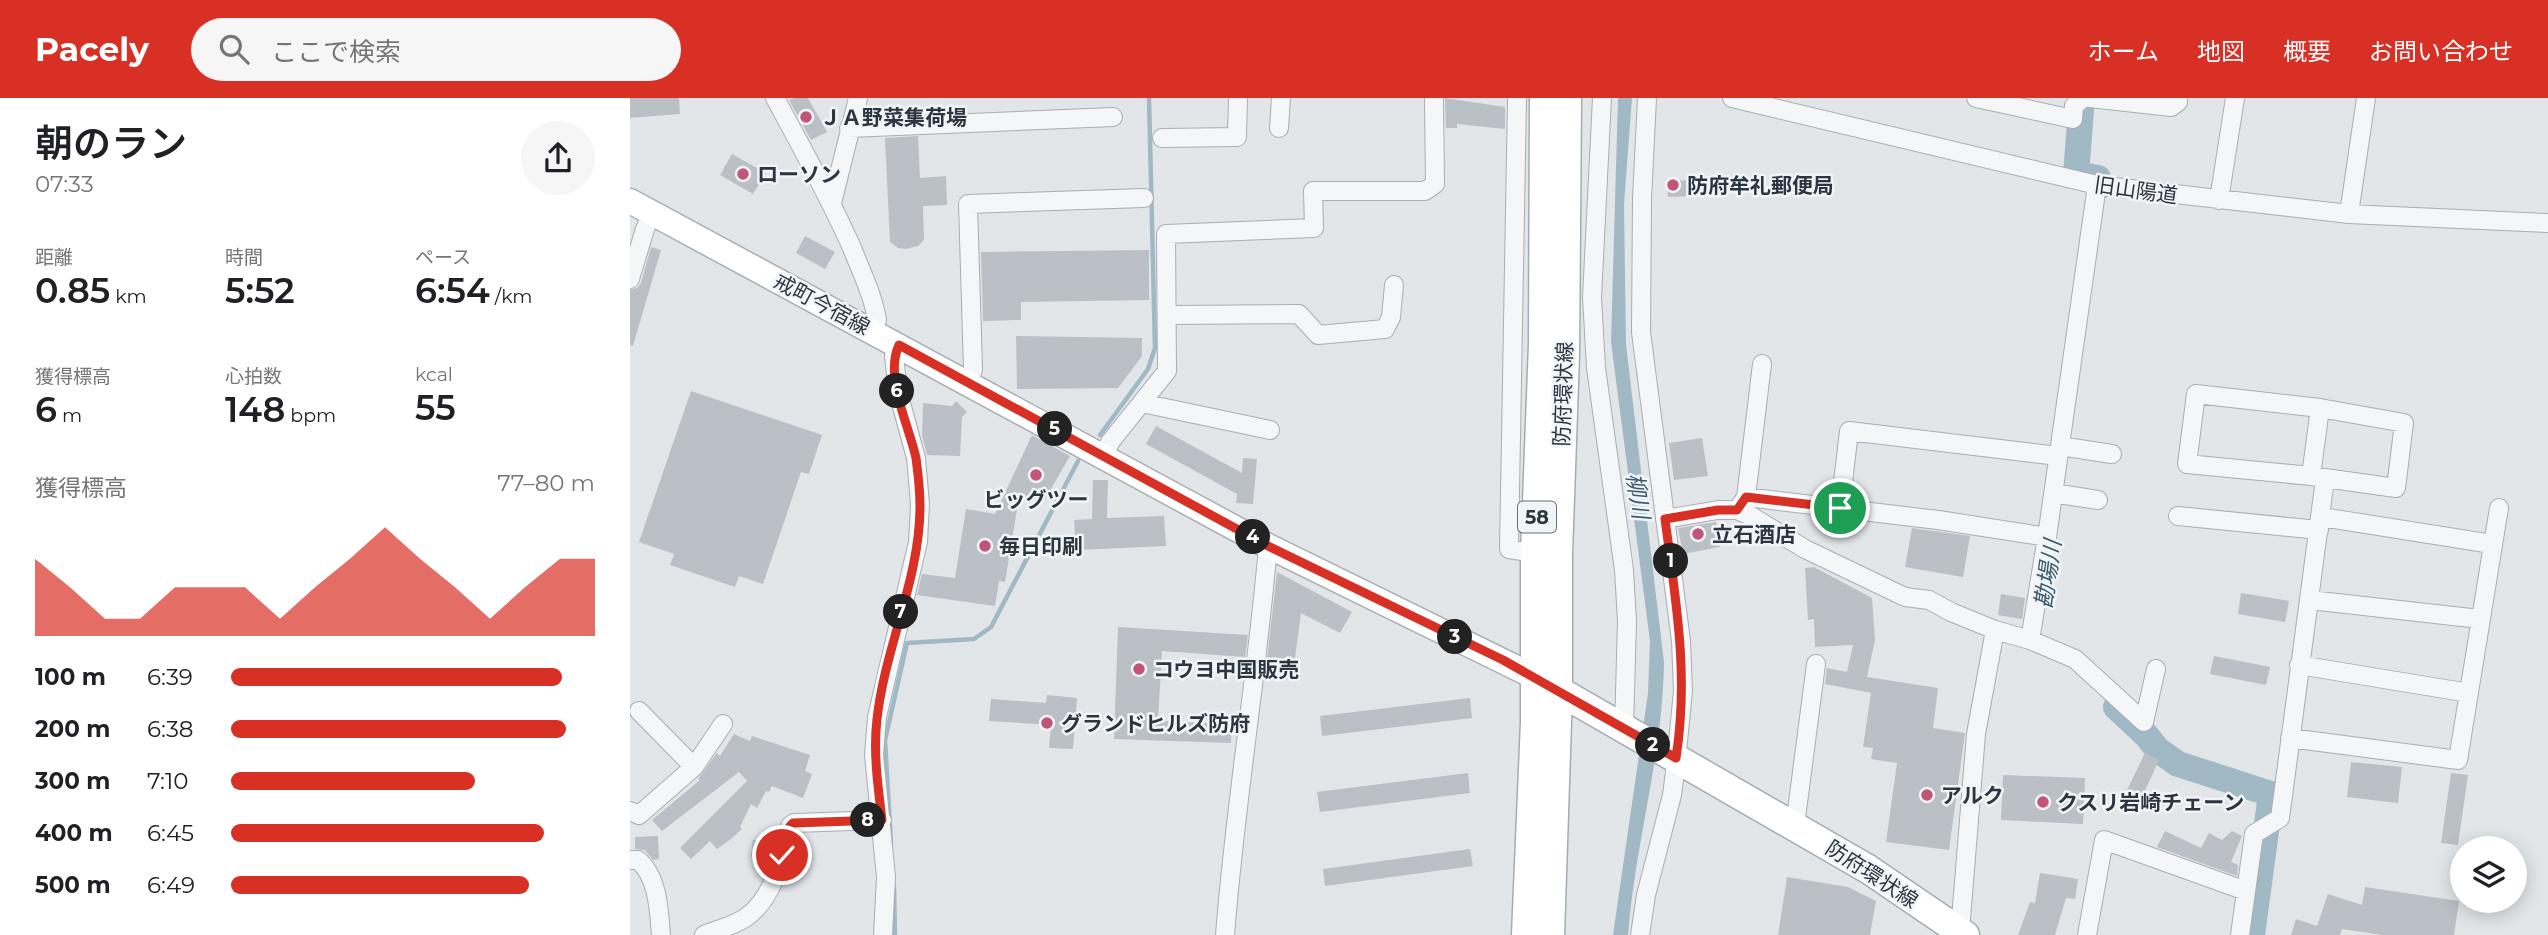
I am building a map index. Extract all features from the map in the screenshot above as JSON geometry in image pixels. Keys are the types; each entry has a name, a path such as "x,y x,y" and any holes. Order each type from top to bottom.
{"main road":[{"name":"防府環状線","path":"1544,98 1544,344 1535,553 1547,684 1550,935"},
{"name":"防府環状線","path":"1526,935 1558,554 1565,355 1567,98"},
{"name":"防府環状線","path":"1547,684 1868,869 1963,933"}],"street":[{"path":"775,98 832,202 875,307 877,320 871,330"},
{"path":"832,202 858,98"},
{"path":"1162,138 1237,137 1238,98"},
{"path":"1279,128 1281,98"},
{"path":"1103,455 1111,441 1167,371 1166,233 1314,229 1313,191 1426,191 1435,184 1434,98"},
{"path":"1517,98 1509,549 1535,553"},
{"path":"1602,98 1592,297 1596,368 1624,570 1629,732"},
{"path":"1640,935 1646,895 1672,795 1671,755 1683,691 1681,641 1641,332 1642,199 1647,98"},
{"name":"旧山陽道","path":"1732,98 2097,186 2349,214 2548,223"},
{"path":"1976,98 2073,119 2074,106 2083,98"},
{"path":"2090,98 2171,107 2178,102 2178,98"},
{"path":"2219,201 2235,98"},
{"path":"2349,214 2366,98"},
{"path":"849,128 1113,117"},
{"path":"2030,640 2097,186"},
{"path":"970,383 974,369 968,204 1144,198"},
{"name":"戒町今宿線","path":"630,201 1268,546 1547,684"},
{"path":"630,279 652,213"},
{"path":"1168,315 1299,314 1318,335 1385,329 1391,317 1394,285"},
{"path":"883,935 886,877 874,755 877,717 918,542 920,504 916,458 898,393 894,356 899,345"},
{"path":"1762,365 1742,503 1751,516 1805,550 1905,597 1929,600 1995,630 2030,640 2075,659 2144,722 2156,669"},
{"path":"2196,394 2320,408 2404,423 2396,488 2318,477 2187,464 2196,394"},
{"path":"1142,403 1270,430"},
{"path":"2240,935 2254,834 2280,818 2320,523 2320,408"},
{"path":"1840,508 1849,431 2112,454"},
{"path":"2053,493 2098,499"},
{"path":"1665,519 1742,503 1840,508 2047,537"},
{"path":"2290,737 2458,760 2499,508"},
{"path":"2178,516 2320,523 2492,544"},
{"path":"1225,935 1241,777 1261,630 1268,546"},
{"path":"2310,600 2480,619"},
{"path":"1963,933 1976,734 1995,630"},
{"path":"1795,826 1816,664"},
{"path":"2300,665 2469,693"},
{"path":"639,711 694,767"},
{"path":"630,811 639,815 694,767 723,724"},
{"path":"704,935 745,918 767,894 793,823 882,820"},
{"path":"2087,935 2104,840 2246,891"},
{"path":"630,860 638,860 645,866 659,903 661,935"}],"water":[{"name":"柳川","path":"1618,98 1632,98 1624,204 1626,345 1664,662 1659,731 1636,867 1628,935 1613,935 1648,693 1650,641 1611,342"}],"building":[{"path":"630,98 679,98 680,114 630,118"},
{"name":"ＪＡ野菜集荷場","path":"808,98 827,132 811,140 789,100"},
{"path":"1445,98 1505,107 1505,129 1457,124 1457,128 1446,128"},
{"path":"918,136 920,178 946,176 947,205 923,206 924,240 918,246 898,248 890,242 885,138"},
{"path":"732,154 766,173 753,194 720,175"},
{"path":"1693,180 1694,196 1668,197 1667,181"},
{"path":"805,236 835,252 825,269 796,253"},
{"path":"651,247 661,250 633,346 630,345 630,290 641,283"},
{"path":"1149,250 1149,300 1021,302 1021,320 983,321 981,252"},
{"path":"1016,336 1142,338 1142,356 1118,388 1017,389"},
{"path":"691,391 822,435 809,474 801,472 763,584 739,576 735,587 670,565 674,554 639,542"},
{"path":"956,401 967,412 962,417 960,456 927,455 922,436 923,403 952,406"},
{"path":"1156,426 1242,473 1243,458 1257,459 1253,504 1236,503 1237,494 1146,444"},
{"path":"1032,435 1070,456 1044,501 1019,497 1005,582 999,581 995,606 917,595 922,574 955,578 966,509 995,514"},
{"path":"1702,438 1708,476 1674,480 1669,443"},
{"path":"1093,480 1108,480 1107,518 1164,516 1166,546 1076,550 1074,520 1092,519"},
{"path":"1716,522 1720,547 1683,554 1678,528"},
{"path":"1912,528 1970,536 1963,577 1905,567"},
{"path":"1814,567 1872,598 1875,640 1867,677 1938,688 1933,728 1965,733 1949,850 1886,842 1897,763 1871,759 1873,748 1863,747 1871,693 1825,684 1827,668 1847,672 1853,645 1815,647 1814,619 1808,620 1805,568"},
{"path":"1277,572 1352,612 1340,633 1301,613 1292,680 1265,677"},
{"path":"2241,593 2289,601 2285,622 2238,614"},
{"path":"2001,594 2025,598 2022,619 1998,615"},
{"path":"1118,627 1248,635 1245,657 1162,651 1158,721 1232,724 1231,743 1114,739"},
{"path":"2214,656 2270,667 2266,685 2210,674"},
{"name":"グランドヒルズ防府","path":"1047,695 1077,698 1073,749 1049,748 1051,725 989,721 991,699 1046,703"},
{"path":"1470,698 1472,718 1322,736 1320,716"},
{"path":"734,734 750,741 752,736 810,755 805,771 812,774 803,798 772,786 769,792 766,791 757,808 751,804 740,827 742,829 731,839 717,849 710,841 691,859 680,848 747,781 739,772 662,831 652,820 700,780 698,779 717,753 720,756"},
{"path":"2145,753 2159,760 2142,797 2127,790"},
{"path":"2351,762 2402,767 2398,803 2347,797"},
{"path":"1468,773 1470,793 1320,812 1317,792"},
{"path":"2451,773 2468,775 2459,836 2450,836 2450,844 2441,843"},
{"path":"2003,775 2085,778 2083,824 2001,820"},
{"path":"2165,831 2201,848 2209,833 2222,840 2232,831 2242,836 2231,862 2238,865 2237,876 2157,847"},
{"path":"658,836 659,859 653,860 645,850 635,849 635,837"},
{"path":"753,840 774,842 769,859 751,857"},
{"path":"1470,849 1473,866 1325,886 1323,869"},
{"path":"2040,873 2078,879 2075,899 2066,898 2055,935 2018,935 2030,902 2035,903"},
{"path":"1787,877 1848,887 1876,901 1870,935 1778,935"},
{"path":"2365,887 2450,900 2450,913 2457,913 2454,935 2382,935 2342,929 2340,935 2291,935 2296,919 2317,926 2328,894 2362,905"}],"waterway":[{"path":"1100,435 1148,369 1155,348 1149,98"},
{"name":"勘場川","path":"2082,98 2076,174 2098,178 2100,186"},
{"path":"891,844 885,740 907,643 974,639 991,627 1078,461"},
{"name":"勘場川","path":"2116,707 2158,750 2178,764 2271,794 2252,935"},
{"path":"894,887 895,935"}],"place":[{"name":"ＪＡ野菜集荷場","path":"806,117"},
{"name":"ローソン","path":"743,174"},
{"name":"防府牟礼郵便局","path":"1673,185"},
{"name":"ビッグツー","path":"1036,475"},
{"name":"立石酒店","path":"1698,534"},
{"name":"毎日印刷","path":"985,546"},
{"name":"コウヨ中国販売","path":"1139,669"},
{"name":"グランドヒルズ防府","path":"1047,723"},
{"name":"アルク","path":"1927,795"},
{"name":"クスリ岩崎チェーン","path":"2043,802"}],"route":[{"path":"782,855 793,823 882,820 874,755 877,717 918,542 920,504 916,458 898,393 894,356 899,345 1268,546 1535,677 1676,758 1683,691 1681,641 1665,519 1718,510 1737,510 1746,497 1840,508"}]}
